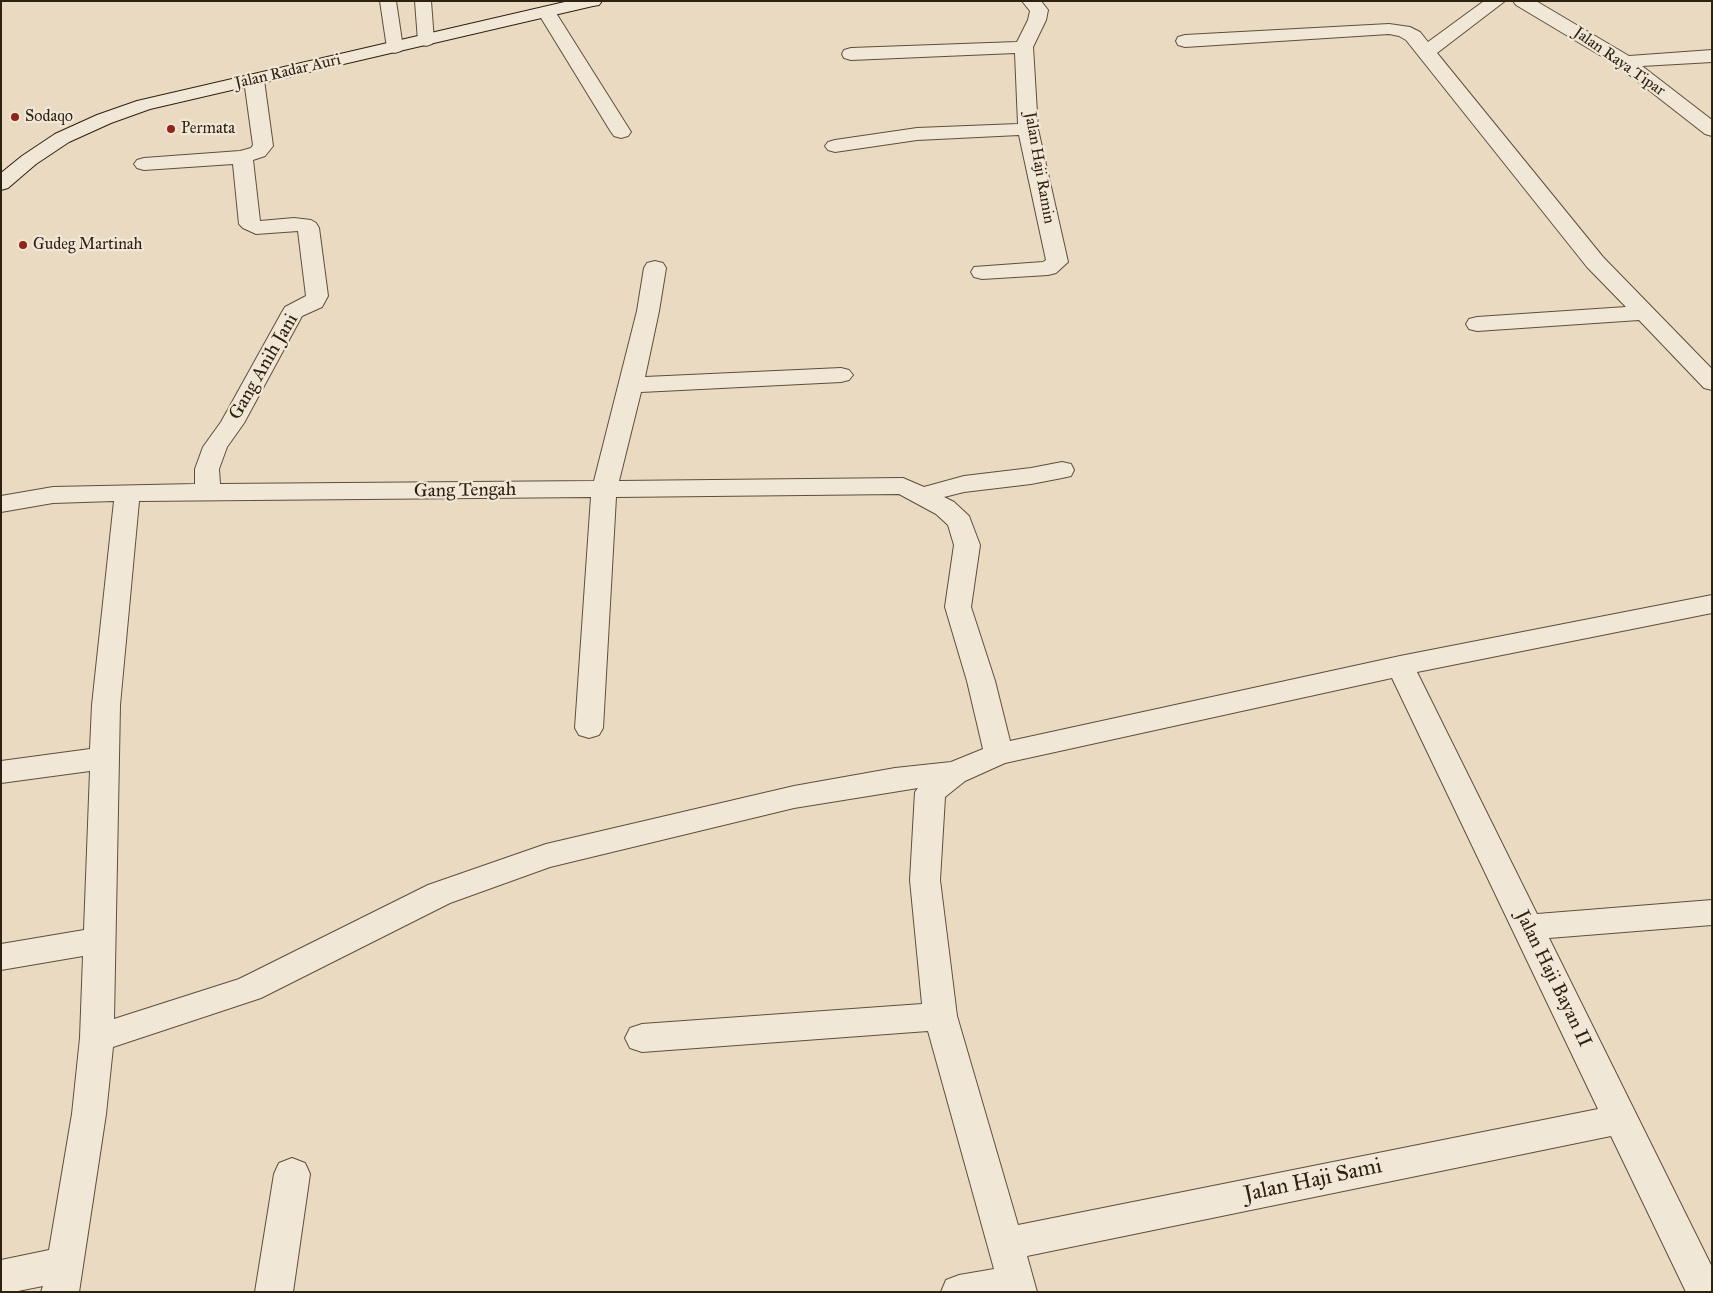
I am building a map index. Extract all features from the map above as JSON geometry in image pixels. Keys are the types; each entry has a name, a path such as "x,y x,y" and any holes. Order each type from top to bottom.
{"street":[{"name":"Jalan Radar Auri","path":"1,184 29,160 62,138 104,119 163,100 594,1"},
{"name":"Jalan Haji Ramin","path":"982,272 1048,268 1057,262 1028,129 1024,47 1039,10 1031,1"},
{"path":"1426,52 1496,1"},
{"name":"Jalan Raya Tipar","path":"1522,1 1630,66 1712,130"},
{"path":"547,13 621,132"},
{"path":"1185,41 1397,29 1413,36 1595,262 1712,383"},
{"path":"851,54 1024,47"},
{"path":"1630,66 1712,56"},
{"path":"1630,66 1712,64"},
{"path":"144,164 242,157 258,152 263,146 254,80"},
{"path":"836,146 917,134 1028,129"},
{"name":"Gang Anih Jani","path":"208,493 207,469 215,447 232,423 293,312 314,302 317,296 308,228 303,225 294,224 256,228 250,224 242,157"},
{"path":"589,728 604,489 631,385 648,311 655,268"},
{"path":"1477,324 1644,313"},
{"path":"631,385 842,375"},
{"path":"926,498 934,492 964,484 1031,476 1062,470"},
{"name":"Gang Tengah","path":"1,504 53,495 127,493 903,486 946,508 960,522 967,546 958,607 981,681 999,754"},
{"path":"1,1277 62,1278 89,1114 97,1038 106,705 119,589 127,493"},
{"path":"960,1292 1018,1287 940,1016 925,880 930,792 954,773 999,754 1400,666 1712,604"},
{"name":"Jalan Haji Bayan II","path":"1400,666 1706,1292"},
{"path":"1,772 105,758"},
{"path":"97,1038 249,989 439,894 546,856 794,797 895,779 954,773"},
{"path":"1528,927 1712,912"},
{"path":"1,957 100,940"},
{"path":"642,1038 940,1016"},
{"name":"Jalan Haji Sami","path":"1006,1244 1621,1119"},
{"path":"274,1292 292,1174"}],"lane":[{"path":"388,1 395,48"},
{"path":"423,1 426,41"}],"place":[{"name":"Sodaqo","path":"15,117"},
{"name":"Permata","path":"171,129"},
{"name":"Gudeg Martinah","path":"23,245"}]}
